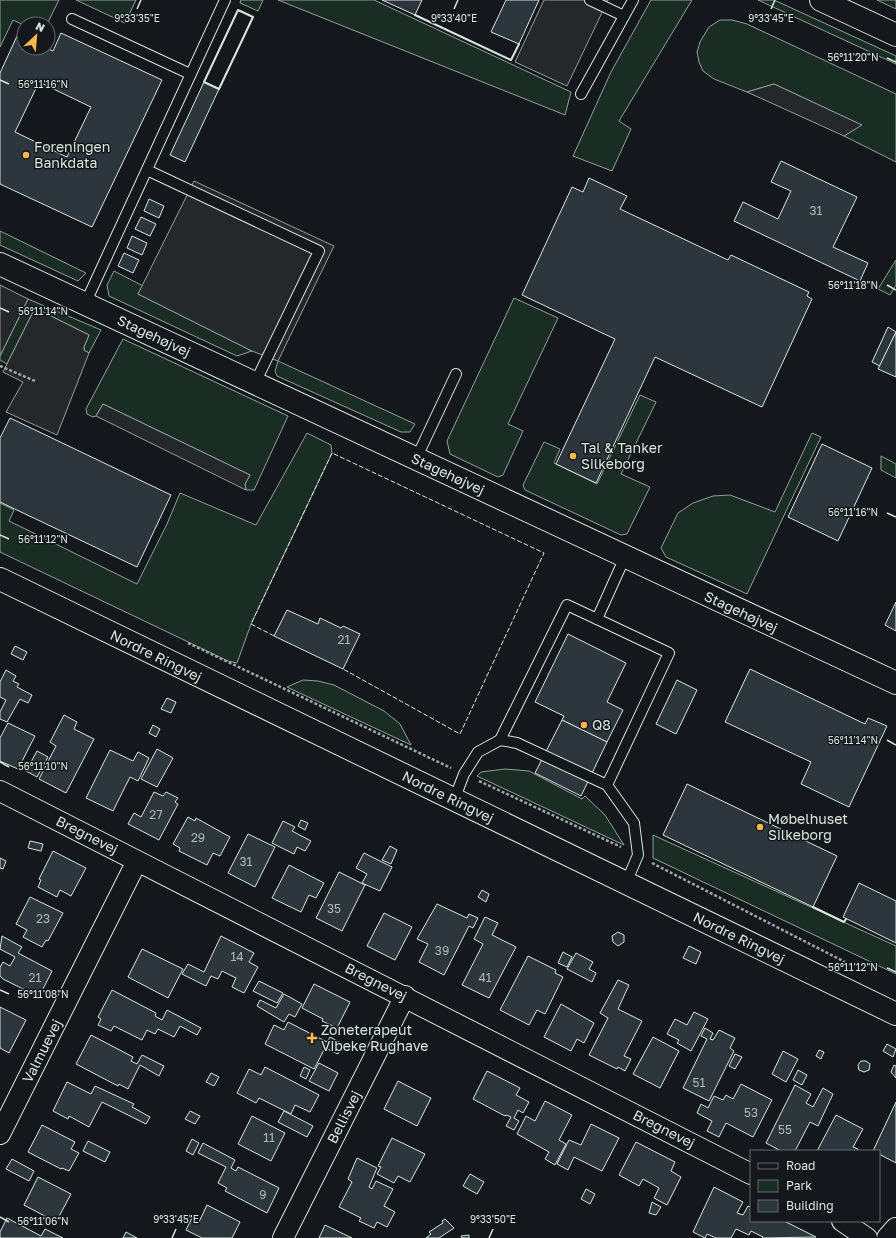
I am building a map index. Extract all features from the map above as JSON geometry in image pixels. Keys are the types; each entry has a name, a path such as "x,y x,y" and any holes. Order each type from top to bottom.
{"street":[{"path":"832,2 896,35"},
{"name":"Stagehøjvej","path":"0,264 896,683"},
{"name":"Nordre Ringvej","path":"0,579 896,1014"},
{"name":"Bregnevej","path":"0,791 405,996 750,1173"},
{"name":"Valmuevej","path":"0,1134 137,861"},
{"name":"Bellisvej","path":"283,1238 405,996"},
{"path":"843,1222 867,1238"},
{"path":"888,1238 896,1229"}],"lane":[{"path":"86,304 225,0"},
{"path":"590,0 624,16"},
{"path":"581,94 633,0"},
{"path":"72,19 190,74"},
{"path":"147,170 319,251 255,383"},
{"path":"416,459 456,374"},
{"path":"596,619 625,557"},
{"path":"454,800 464,774 478,752 500,740 567,605 669,653 607,785"},
{"path":"500,740 517,743 607,785 634,823 638,855 626,883"}],"path":[{"path":"0,366 35,381"}],"green space":[{"path":"0,0 59,0 51,16 16,16 16,21 13,20 0,47"},
{"path":"76,0 136,0 125,23"},
{"path":"241,0 263,0 258,11 240,3"},
{"path":"278,0 374,0 571,92 565,115"},
{"path":"651,0 692,0 619,121 631,129 612,171 573,156 611,72"},
{"path":"758,0 774,0 896,56 896,64"},
{"path":"877,0 896,0 896,9"},
{"path":"720,20 732,20 747,24 896,94 896,162 844,136 861,125 774,84 747,92 714,79 703,71 697,52 700,42 709,27"},
{"path":"0,231 86,273 78,281 0,245"},
{"path":"896,260 896,285 890,295 878,289"},
{"path":"114,271 143,286 138,294 252,351 237,356 109,296 107,285"},
{"path":"514,298 558,318 508,424 523,431 503,475 498,477 450,454 447,441"},
{"path":"28,299 101,330 89,353 84,350 84,347 89,335 35,308 7,364 0,360 0,356"},
{"path":"123,339 288,416 254,490 246,490 245,484 250,475 103,404 96,416 93,417 87,414 86,409"},
{"path":"278,361 415,424 410,432 401,432 277,376 275,371"},
{"path":"640,395 656,402 621,474 650,487 627,534 621,535 525,490 523,485 544,442 560,449 554,463 597,484"},
{"path":"307,433 331,445 332,453 251,624 237,663 228,661 0,552 0,503 14,510 9,521 137,584 167,524 180,493 256,525"},
{"path":"812,433 821,437 747,594 666,557 661,548 678,513 693,503 713,496 730,495 775,512"},
{"path":"881,456 896,464 896,478 881,470"},
{"path":"303,680 318,681 334,685 384,711 400,724 411,745 287,687"},
{"path":"505,769 529,771 582,799 585,796 605,815 624,845 477,776 481,772"},
{"path":"653,835 896,946 896,974 653,858"}],"shaded area":[{"path":"544,0 608,0 567,86 515,62"},
{"path":"774,84 862,125 844,136 747,92"},
{"path":"194,181 334,246 278,361 252,351 138,294"},
{"path":"0,285 28,299 0,356"},
{"path":"35,308 89,335 84,350 89,353 57,435 6,412 23,382 3,372"},
{"path":"103,404 250,475 245,484 246,490 96,416"}],"building":[{"path":"382,0 422,0 415,15"},
{"path":"506,0 539,0 519,44 491,32"},
{"path":"61,33 162,80 92,227 0,184 0,73 16,38 16,56 56,56 56,44","holes":["39,82 91,107 67,157 15,132"]},
{"path":"204,82 219,89 185,162 170,155"},
{"path":"781,161 857,197 833,247 868,263 860,281 734,221 743,202 778,219 791,191 771,182"},
{"path":"589,178 627,196 620,209 728,260 731,255 809,292 807,296 812,299 762,407 655,357 596,483 556,464 615,339 522,295 572,187 583,192"},
{"path":"149,199 164,206 159,218 144,211"},
{"path":"141,217 156,224 150,236 135,229"},
{"path":"132,236 147,243 142,255 127,248"},
{"path":"124,253 139,260 133,273 118,266"},
{"path":"888,327 896,332 880,366 872,362"},
{"path":"896,332 896,377 878,369"},
{"path":"10,418 171,495 137,567 0,502 0,438"},
{"path":"822,444 872,468 838,541 788,517"},
{"path":"896,602 896,631 885,625"},
{"path":"287,610 318,624 320,618 341,628 343,626 360,634 343,669 274,636"},
{"path":"568,634 626,663 607,702 623,710 607,742 562,720 564,716 535,702"},
{"path":"15,646 27,652 23,660 11,654"},
{"path":"750,669 865,724 868,718 887,726 849,807 801,784 811,762 725,722"},
{"path":"6,670 16,676 13,681 19,684 17,687 32,695 28,703 20,699 7,722 0,719 0,712 6,700 0,697 0,682"},
{"path":"677,680 697,690 676,734 656,724"},
{"path":"167,698 176,702 171,713 161,709"},
{"path":"64,715 77,722 74,729 94,739 66,793 39,779 56,746 50,742"},
{"path":"562,720 607,742 581,796 535,773"},
{"path":"8,723 35,736 18,769 0,761 0,738"},
{"path":"153,725 160,729 156,737 149,733"},
{"path":"157,749 173,758 157,787 141,779"},
{"path":"110,750 133,761 138,752 149,758 138,781 130,777 113,811 86,798"},
{"path":"37,751 48,757 37,777 26,771"},
{"path":"687,784 837,856 813,907 663,835"},
{"path":"154,792 163,796 166,792 178,798 175,802 178,804 159,840 128,824 134,813 141,817"},
{"path":"188,817 195,821 196,818 230,837 220,856 213,853 207,865 179,851 180,848 173,844"},
{"path":"301,820 308,823 305,830 298,826"},
{"path":"283,821 295,827 292,831 311,841 305,851 297,847 294,854 272,843"},
{"path":"248,834 275,847 255,887 228,873"},
{"path":"30,841 43,844 41,851 28,848"},
{"path":"390,846 397,850 391,864 382,860"},
{"path":"53,851 86,868 71,896 60,890 57,897 38,887 41,880 39,879"},
{"path":"364,853 392,867 380,891 362,883 367,874 356,868"},
{"path":"0,858 6,861 3,869 0,868"},
{"path":"289,865 324,883 316,898 309,895 301,912 272,898"},
{"path":"339,872 365,885 342,931 316,918"},
{"path":"859,883 896,901 896,943 843,917"},
{"path":"482,890 489,894 486,902 478,897"},
{"path":"30,897 63,913 48,941 46,940 42,947 23,937 27,930 16,924"},
{"path":"437,904 467,918 469,914 478,918 473,928 469,926 444,975 419,962 428,944 417,939"},
{"path":"384,913 412,927 395,960 367,946"},
{"path":"485,917 498,923 492,935 516,947 489,998 462,985 483,944 474,939"},
{"path":"618,932 624,935 624,942 618,946 613,942 612,936"},
{"path":"2,936 22,947 18,953 52,971 39,997 3,979 0,976 0,967 3,962 10,966 15,957 0,949"},
{"path":"221,936 254,953 249,962 258,967 244,993 232,987 236,978 222,971 218,979 211,976 206,986 182,974 188,964 204,972"},
{"path":"689,946 701,952 696,964 683,958"},
{"path":"142,949 183,969 168,998 128,977"},
{"path":"563,952 572,957 567,967 558,963"},
{"path":"576,953 593,962 589,969 596,973 592,982 567,969"},
{"path":"528,956 556,970 555,973 563,977 545,1014 537,1010 529,1025 500,1010"},
{"path":"618,980 629,985 618,1009 642,1021 624,1056 631,1059 625,1071 618,1067 617,1069 589,1055 608,1018 600,1013"},
{"path":"259,981 283,993 277,1003 253,991"},
{"path":"314,984 350,1002 337,1028 322,1021 323,1019 302,1008"},
{"path":"112,990 156,1013 155,1016 162,1020 167,1010 201,1028 197,1035 180,1026 174,1037 158,1029 155,1034 147,1030 142,1040 114,1026 111,1031 98,1025 101,1019 98,1017"},
{"path":"284,994 302,1004 295,1017 289,1014 284,1022 257,1006 260,1000 276,1008"},
{"path":"561,1004 594,1023 584,1043 577,1039 571,1051 544,1037"},
{"path":"0,1007 26,1020 9,1053 0,1048"},
{"path":"694,1012 708,1019 691,1051 677,1043 679,1040 667,1034 675,1019 687,1025"},
{"path":"288,1022 327,1042 330,1037 343,1044 338,1054 325,1048 314,1069 265,1044 274,1025 284,1030"},
{"path":"705,1028 713,1033 710,1039 713,1040 719,1030 735,1038 730,1048 734,1051 709,1101 683,1088 707,1039 701,1036"},
{"path":"91,1035 133,1057 131,1061 137,1064 142,1055 164,1066 159,1076 140,1065 128,1089 119,1084 118,1086 76,1064"},
{"path":"653,1037 679,1051 660,1088 633,1074"},
{"path":"887,1044 896,1049 893,1057 883,1051"},
{"path":"819,1050 824,1052 821,1059 816,1056"},
{"path":"783,1051 798,1059 786,1082 772,1074"},
{"path":"735,1054 742,1057 735,1069 729,1066"},
{"path":"861,1061 866,1061 870,1064 869,1070 864,1072 859,1070 858,1065"},
{"path":"319,1063 338,1073 329,1091 309,1081"},
{"path":"894,1065 896,1066 896,1078 891,1072"},
{"path":"265,1067 319,1095 310,1112 295,1105 291,1114 259,1098 256,1103 237,1093 249,1069 261,1075"},
{"path":"304,1067 310,1070 306,1079 300,1076"},
{"path":"798,1070 807,1075 802,1085 793,1080"},
{"path":"487,1071 520,1088 516,1095 529,1102 523,1113 518,1110 514,1118 519,1121 514,1130 506,1126 511,1117 505,1116 473,1099"},
{"path":"211,1073 219,1077 214,1086 206,1082"},
{"path":"398,1081 431,1098 417,1126 384,1109"},
{"path":"67,1082 91,1094 95,1086 134,1104 132,1107 150,1117 146,1124 102,1102 89,1127 69,1116 68,1119 53,1111"},
{"path":"741,1084 772,1100 753,1137 726,1123 719,1137 707,1131 712,1121 697,1113 701,1104 708,1108 714,1096 723,1100 726,1095 733,1099"},
{"path":"795,1085 811,1094 806,1103 813,1107 823,1088 833,1094 818,1126 810,1122 796,1150 779,1150 766,1143"},
{"path":"545,1101 572,1115 559,1140 566,1144 555,1165 545,1159 549,1152 517,1134 526,1116 535,1121"},
{"path":"896,1102 896,1163 880,1155 880,1150 873,1150"},
{"path":"190,1111 200,1116 195,1124 185,1119"},
{"path":"284,1111 313,1126 307,1137 278,1122"},
{"path":"836,1115 863,1129 853,1147 858,1150 818,1150"},
{"path":"252,1116 285,1133 271,1161 238,1144"},
{"path":"591,1124 619,1138 602,1171 574,1157 568,1170 557,1164 569,1140 581,1145"},
{"path":"42,1125 75,1142 71,1149 79,1153 69,1171 62,1168 61,1169 28,1152"},
{"path":"392,1138 425,1154 410,1182 398,1176 394,1183 377,1174 381,1167 378,1166"},
{"path":"192,1139 199,1143 193,1155 186,1151"},
{"path":"88,1141 110,1152 105,1162 83,1151"},
{"path":"636,1142 675,1162 671,1171 681,1177 667,1205 654,1198 659,1188 643,1179 639,1186 619,1175"},
{"path":"203,1143 235,1160 231,1168 236,1171 238,1167 279,1188 267,1213 225,1191 227,1188 218,1183 226,1167 198,1153"},
{"path":"357,1158 377,1168 369,1187 372,1189 376,1181 393,1189 384,1206 395,1212 387,1227 377,1222 374,1228 359,1221 361,1218 339,1207 352,1182 348,1179"},
{"path":"12,1159 34,1171 29,1181 6,1169"},
{"path":"470,1174 484,1182 477,1194 463,1186"},
{"path":"38,1177 71,1194 56,1222 24,1205"},
{"path":"714,1187 743,1202 737,1213 743,1215 748,1206 750,1207 750,1222 786,1222 816,1237 762,1238 763,1237 751,1231 749,1235 736,1229 731,1238 716,1238 707,1234 705,1238 693,1232"},
{"path":"586,1189 595,1194 590,1204 581,1199"},
{"path":"652,1202 661,1207 656,1215 649,1213"},
{"path":"207,1205 240,1222 232,1238 202,1238 186,1230 192,1218 199,1222"},
{"path":"7,1218 41,1236 45,1229 63,1238 0,1238 0,1232"},
{"path":"445,1219 454,1228 439,1238 426,1238 431,1234 429,1232 443,1223 442,1221"},
{"path":"325,1225 352,1238 319,1238"},
{"path":"126,1232 137,1238 123,1238"},
{"path":"469,1235 469,1238 462,1238 461,1236"}],"fence":[{"path":"274,636 251,624 332,453 544,553 460,734 343,669"}],"wall":[{"path":"238,10 253,17 219,89 204,82 238,10"},
{"path":"415,15 511,60 519,44"},
{"path":"813,907 844,922 846,919"}],"place":[{"name":"Foreningen Bankdata","path":"26,155"},
{"name":"Tal & Tanker Silkeborg","path":"573,456"},
{"name":"Q8","path":"584,725"},
{"name":"Møbelhuset Silkeborg","path":"760,827"},
{"name":"Zoneterapeut Vibeke Rughave","path":"312,1038"}]}
